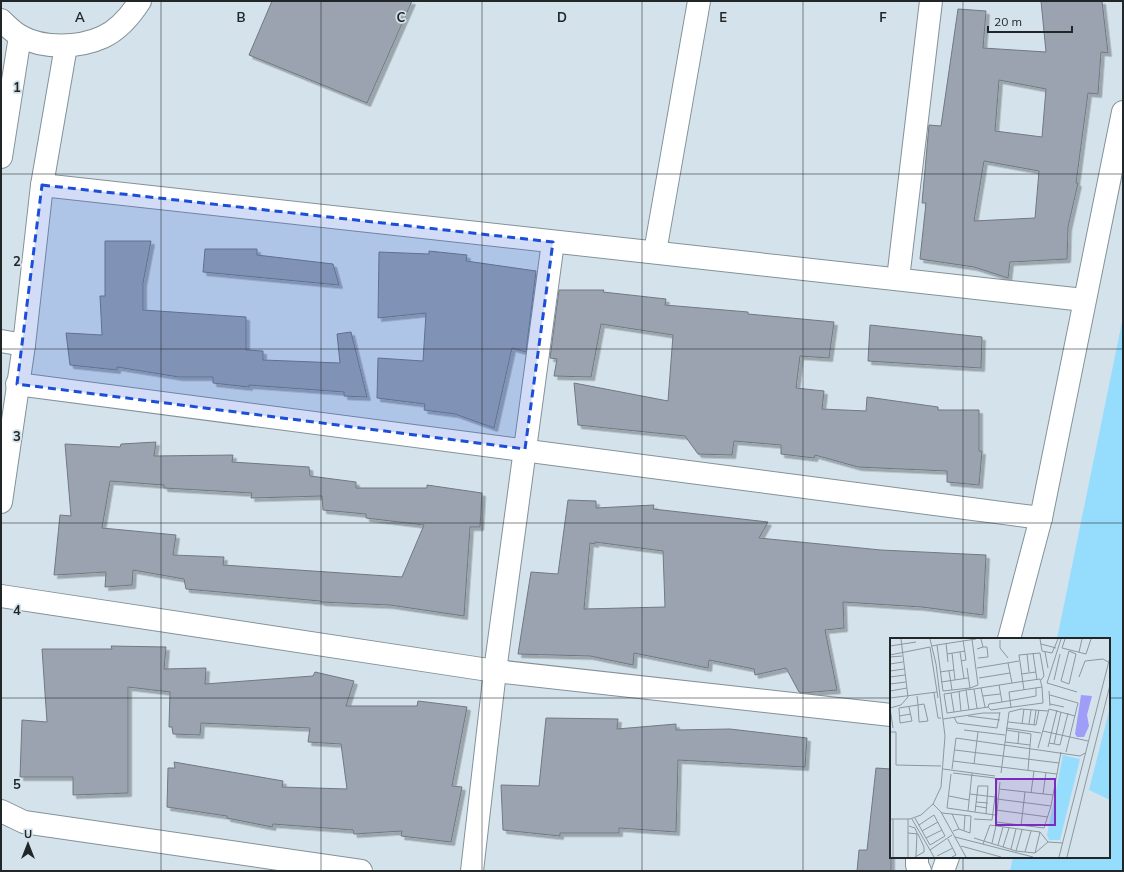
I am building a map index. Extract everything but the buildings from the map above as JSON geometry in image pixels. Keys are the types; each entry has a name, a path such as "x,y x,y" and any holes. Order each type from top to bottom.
{"street":[{"path":"1,20 20,36 45,45 66,46 103,37 124,22 140,1"},
{"path":"655,252 699,1"},
{"path":"898,279 931,1"},
{"path":"1,157 20,36"},
{"path":"1,502 16,384 24,345 42,185 66,46"},
{"path":"1009,638 1041,518 1123,112"},
{"path":"42,185 1084,300"},
{"path":"472,871 495,671 553,242"},
{"path":"1,341 24,345"},
{"path":"16,384 525,449 1041,518"},
{"path":"1,596 495,671 890,715"},
{"path":"1,811 24,822 361,871"},
{"path":"918,858 917,865 920,871"},
{"path":"943,871 948,858"}],"highlighted area":[{"path":"42,185 553,242 525,449 17,384"}],"shaded area":[{"path":"1123,317 1123,871 1010,871 1013,858 1110,858 1110,638 1057,638"}]}
